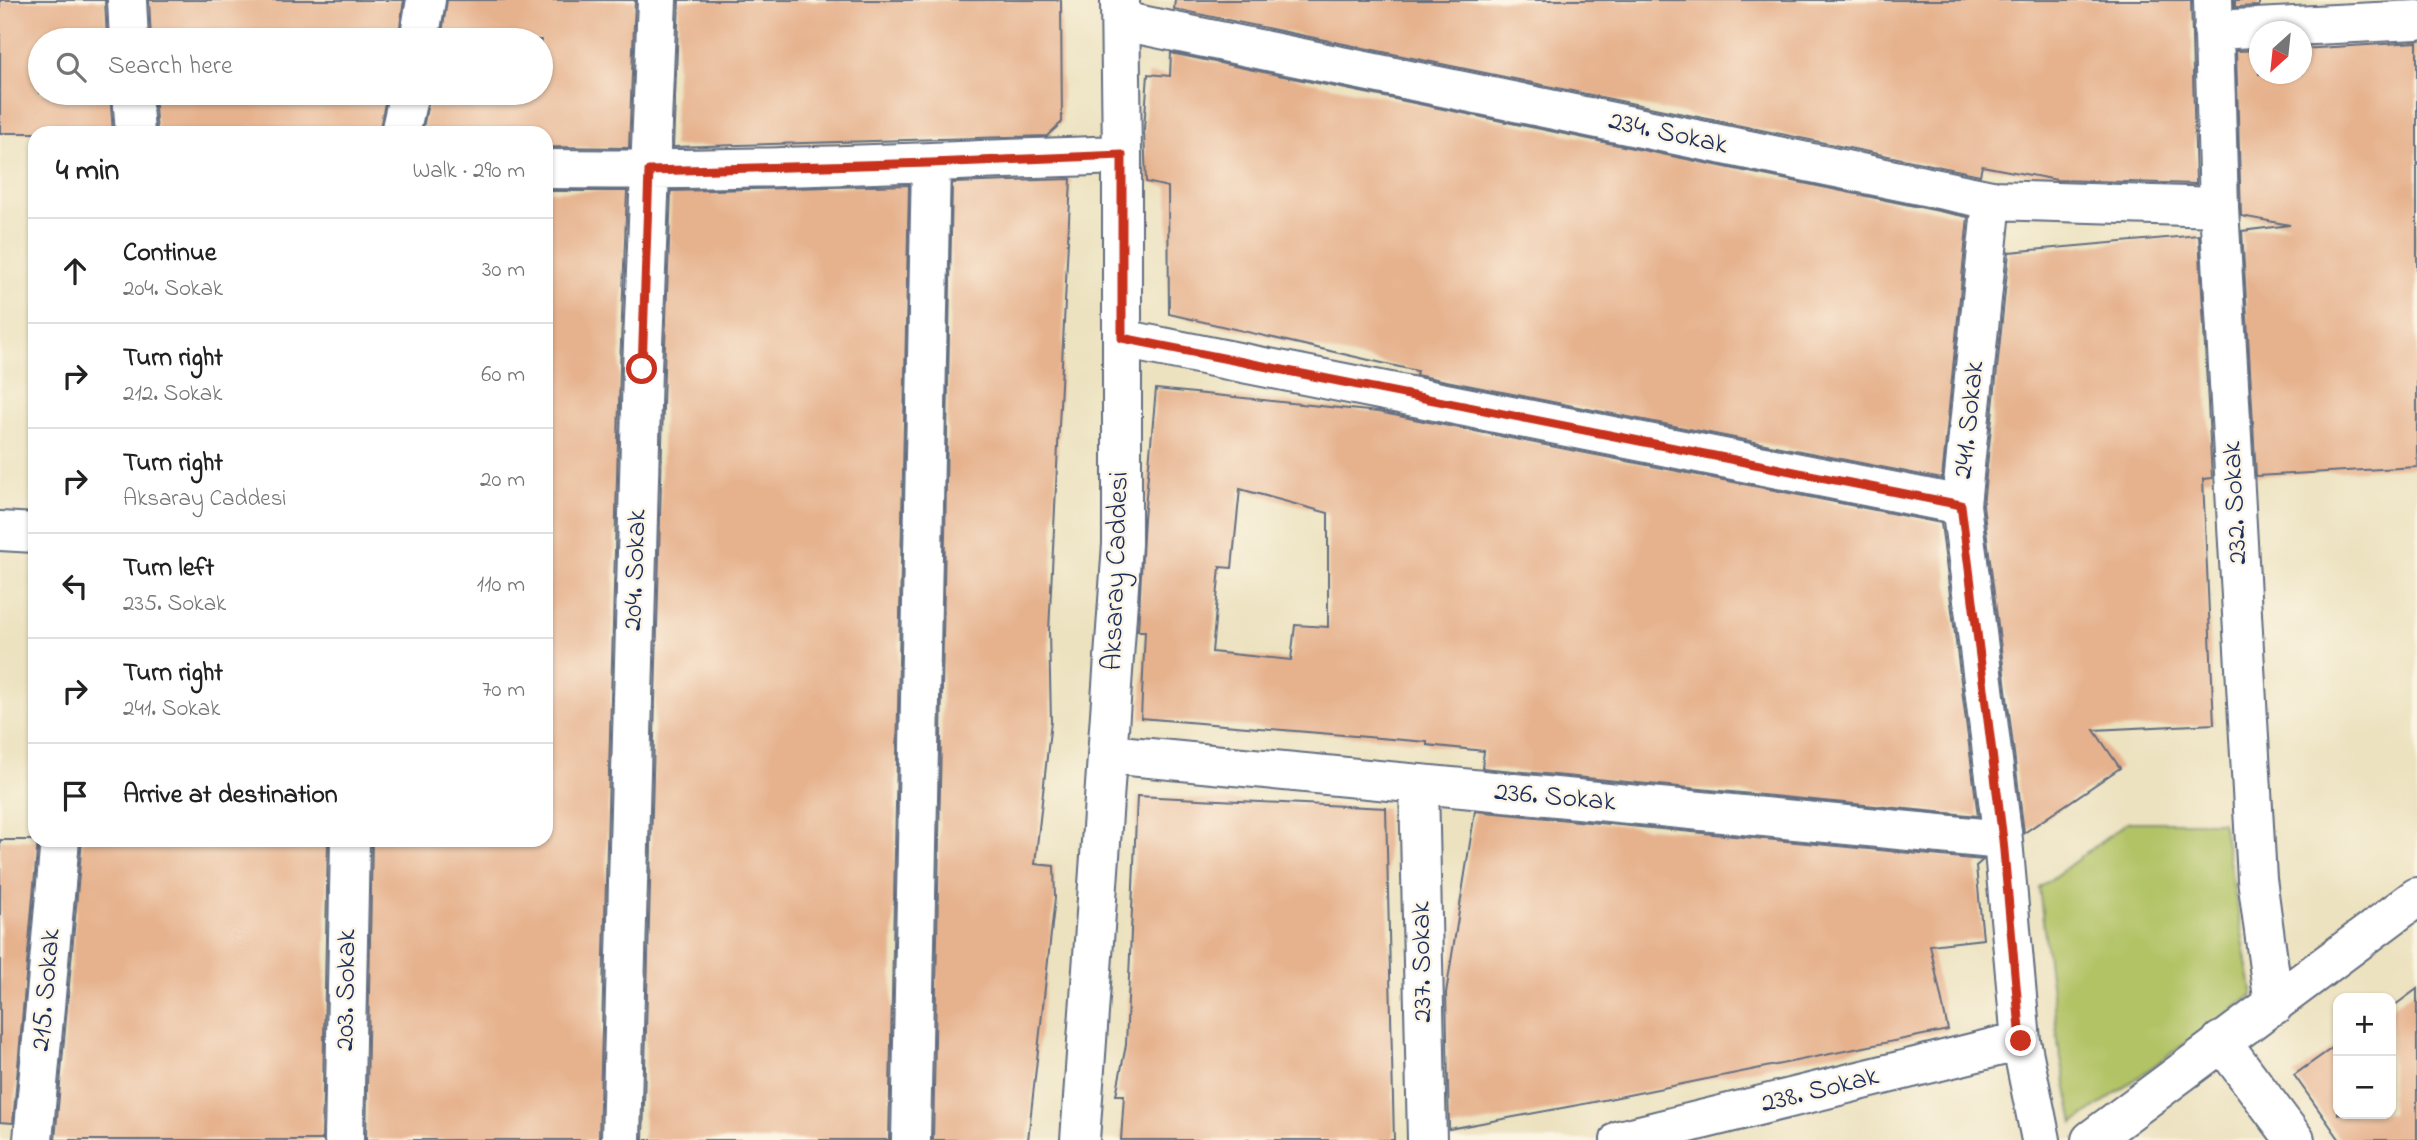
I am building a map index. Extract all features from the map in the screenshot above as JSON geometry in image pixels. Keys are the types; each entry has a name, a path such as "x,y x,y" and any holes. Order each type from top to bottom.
{"street":[{"path":"127,0 128,28"},
{"path":"421,28 426,0"},
{"name":"204. Sokak","path":"621,1140 649,171 657,0"},
{"name":"Aksaray Caddesi","path":"1080,1140 1122,544 1121,11"},
{"name":"234. Sokak","path":"1121,11 1992,200 2219,207"},
{"path":"2213,15 2417,20"},
{"name":"232. Sokak","path":"2213,15 2219,207 2257,879 2274,1005"},
{"path":"133,105 134,126"},
{"path":"402,126 406,105"},
{"path":"553,169 649,171 1122,155"},
{"path":"911,1140 931,163"},
{"name":"241. Sokak","path":"1992,200 1961,505 2003,840 2021,1041 2042,1140"},
{"path":"1122,338 1961,505"},
{"path":"0,531 28,533"},
{"name":"236. Sokak","path":"1108,754 2003,840"},
{"name":"237. Sokak","path":"1419,785 1427,1140"},
{"name":"215. Sokak","path":"33,1140 59,847"},
{"name":"203. Sokak","path":"344,1140 350,847"},
{"path":"2091,1140 2417,897"},
{"name":"238. Sokak","path":"1620,1140 2021,1041"},
{"path":"2221,1041 2295,1140"}],"green space":[{"path":"2128,822 2222,822 2253,995 2074,1123 2059,1049 2039,888"}],"building":[{"path":"0,0 105,0 106,28 28,28 28,105 111,105 112,126 28,126 28,133 0,133"},
{"path":"149,0 404,0 400,28 150,28"},
{"path":"447,0 635,0 629,148 553,147 553,126 423,126 428,105 553,105 553,28 443,28"},
{"path":"679,0 1061,0 1062,122 1047,136 673,147"},
{"path":"1175,0 2191,0 2196,184 2057,180 1982,166 1980,175 1174,9"},
{"path":"2235,0 2259,0 2259,6 2235,7"},
{"path":"2417,42 2417,467 2256,476 2242,231 2290,225 2241,216 2236,51 2249,50 2249,84 2312,84 2312,48"},
{"path":"1171,53 1968,217 1942,479 1416,375 1417,371 1169,314 1168,187 1146,182 1144,129 1148,74 1170,76"},
{"path":"155,105 385,105 380,126 156,126"},
{"path":"1071,179 1049,631 1051,721 1035,864 1054,866 1055,898 1028,1140 933,1140 952,183"},
{"path":"909,185 889,1140 643,1140 671,191"},
{"path":"553,191 627,191 599,1140 366,1140 372,847 553,847"},
{"path":"2199,235 2212,478 2203,479 2214,724 2094,730 2120,768 2024,833 1983,505 2009,252"},
{"path":"1156,389 1378,412 1941,523 1978,816 1482,768 1484,751 1427,745 1427,742 1141,718 1145,631 1138,631 1144,518","holes":["1240,489 1328,513 1328,627 1295,625 1291,660 1212,652 1220,567 1232,568"]},
{"path":"1137,796 1386,808 1394,1140 1121,1140 1124,1095 1116,1095 1126,1045"},
{"path":"1475,811 1983,860 1976,866 1983,939 1930,945 1948,1030 1449,1129 1446,993"},
{"path":"0,840 28,840 28,847 37,847 13,1123 0,1122"},
{"path":"81,847 328,847 322,1140 55,1140"},
{"path":"2417,989 2417,1140 2340,1140 2294,1075 2333,1048 2333,1119 2396,1119 2396,1004"}],"route":[{"path":"642,369 649,171 1122,155 1122,338 1961,505 2003,840 2021,1041"}]}
